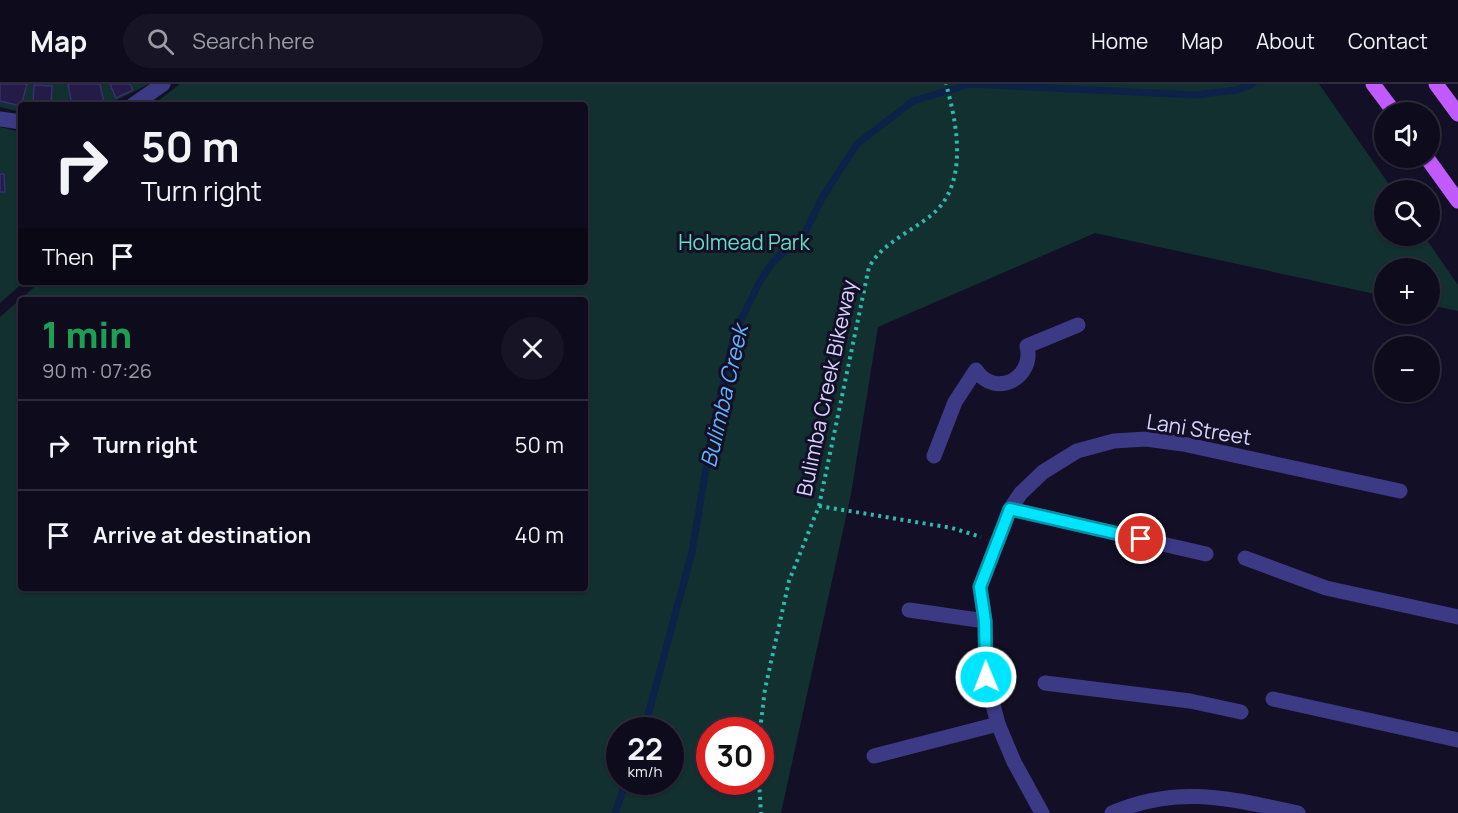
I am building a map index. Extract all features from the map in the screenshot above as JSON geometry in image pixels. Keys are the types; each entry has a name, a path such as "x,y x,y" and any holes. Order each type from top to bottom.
{"main road":[{"path":"1373,84 1386,102"},
{"path":"1436,84 1458,114"},
{"path":"1434,168 1458,201"}],"street":[{"path":"137,102 163,84"},
{"path":"0,119 18,122"},
{"path":"934,456 955,402 976,370 986,380 995,384 1013,381 1026,368 1027,346 1078,325"},
{"name":"Lani Street","path":"1042,813 1014,762 998,724 986,677 985,621 980,587 1010,509 1021,493 1043,472 1077,451 1114,441 1146,439 1183,444 1400,491"},
{"path":"1010,509 1206,554"},
{"path":"1245,558 1326,588 1458,617"},
{"path":"909,610 985,621"},
{"path":"1045,683 1190,701 1241,712"},
{"path":"1273,699 1458,740"},
{"path":"874,756 998,724"},
{"path":"1112,813 1189,795 1219,796 1269,810 1298,813"}],"path":[{"name":"Bulimba Creek Bikeway","path":"762,717 765,689 789,581 819,506 869,267 887,245 930,217 947,200 955,176 956,121 946,84"},
{"path":"819,506 952,528 996,541"},
{"path":"760,795 761,813"}],"green space":[{"path":"0,84 149,84 113,102 18,102 18,111 0,107"},
{"name":"Holmead Park","path":"180,84 1319,84 1374,163 1374,168 1378,168 1386,180 1374,180 1374,246 1431,246 1439,258 1374,258 1374,294 1095,233 878,327 851,494 781,813 0,813 0,317 18,301 18,591 588,591 588,297 23,297 37,285 588,285 588,102 158,102"},
{"path":"0,127 18,131 18,285 21,285 0,303"},
{"name":"Holmead Park","path":"1440,259 1458,285 1458,311 1440,307"}],"building":[{"path":"0,84 27,84 22,102 18,102 18,105 0,101"},
{"path":"68,84 100,84 104,102 71,102"},
{"path":"110,84 130,84 133,90 116,98"},
{"path":"34,85 52,86 51,102 33,102"},
{"path":"0,174 4,174 5,192 0,192"}],"waterway":[{"name":"Bulimba Creek","path":"648,717 692,552 713,427 735,332 759,283 772,263 806,231 822,198 857,144 913,101 970,84 1195,95 1237,90 1253,84"},
{"name":"Bulimba Creek","path":"615,813 621,795"}],"route":[{"path":"986,677 985,621 980,587 1010,509 1141,539"}]}
